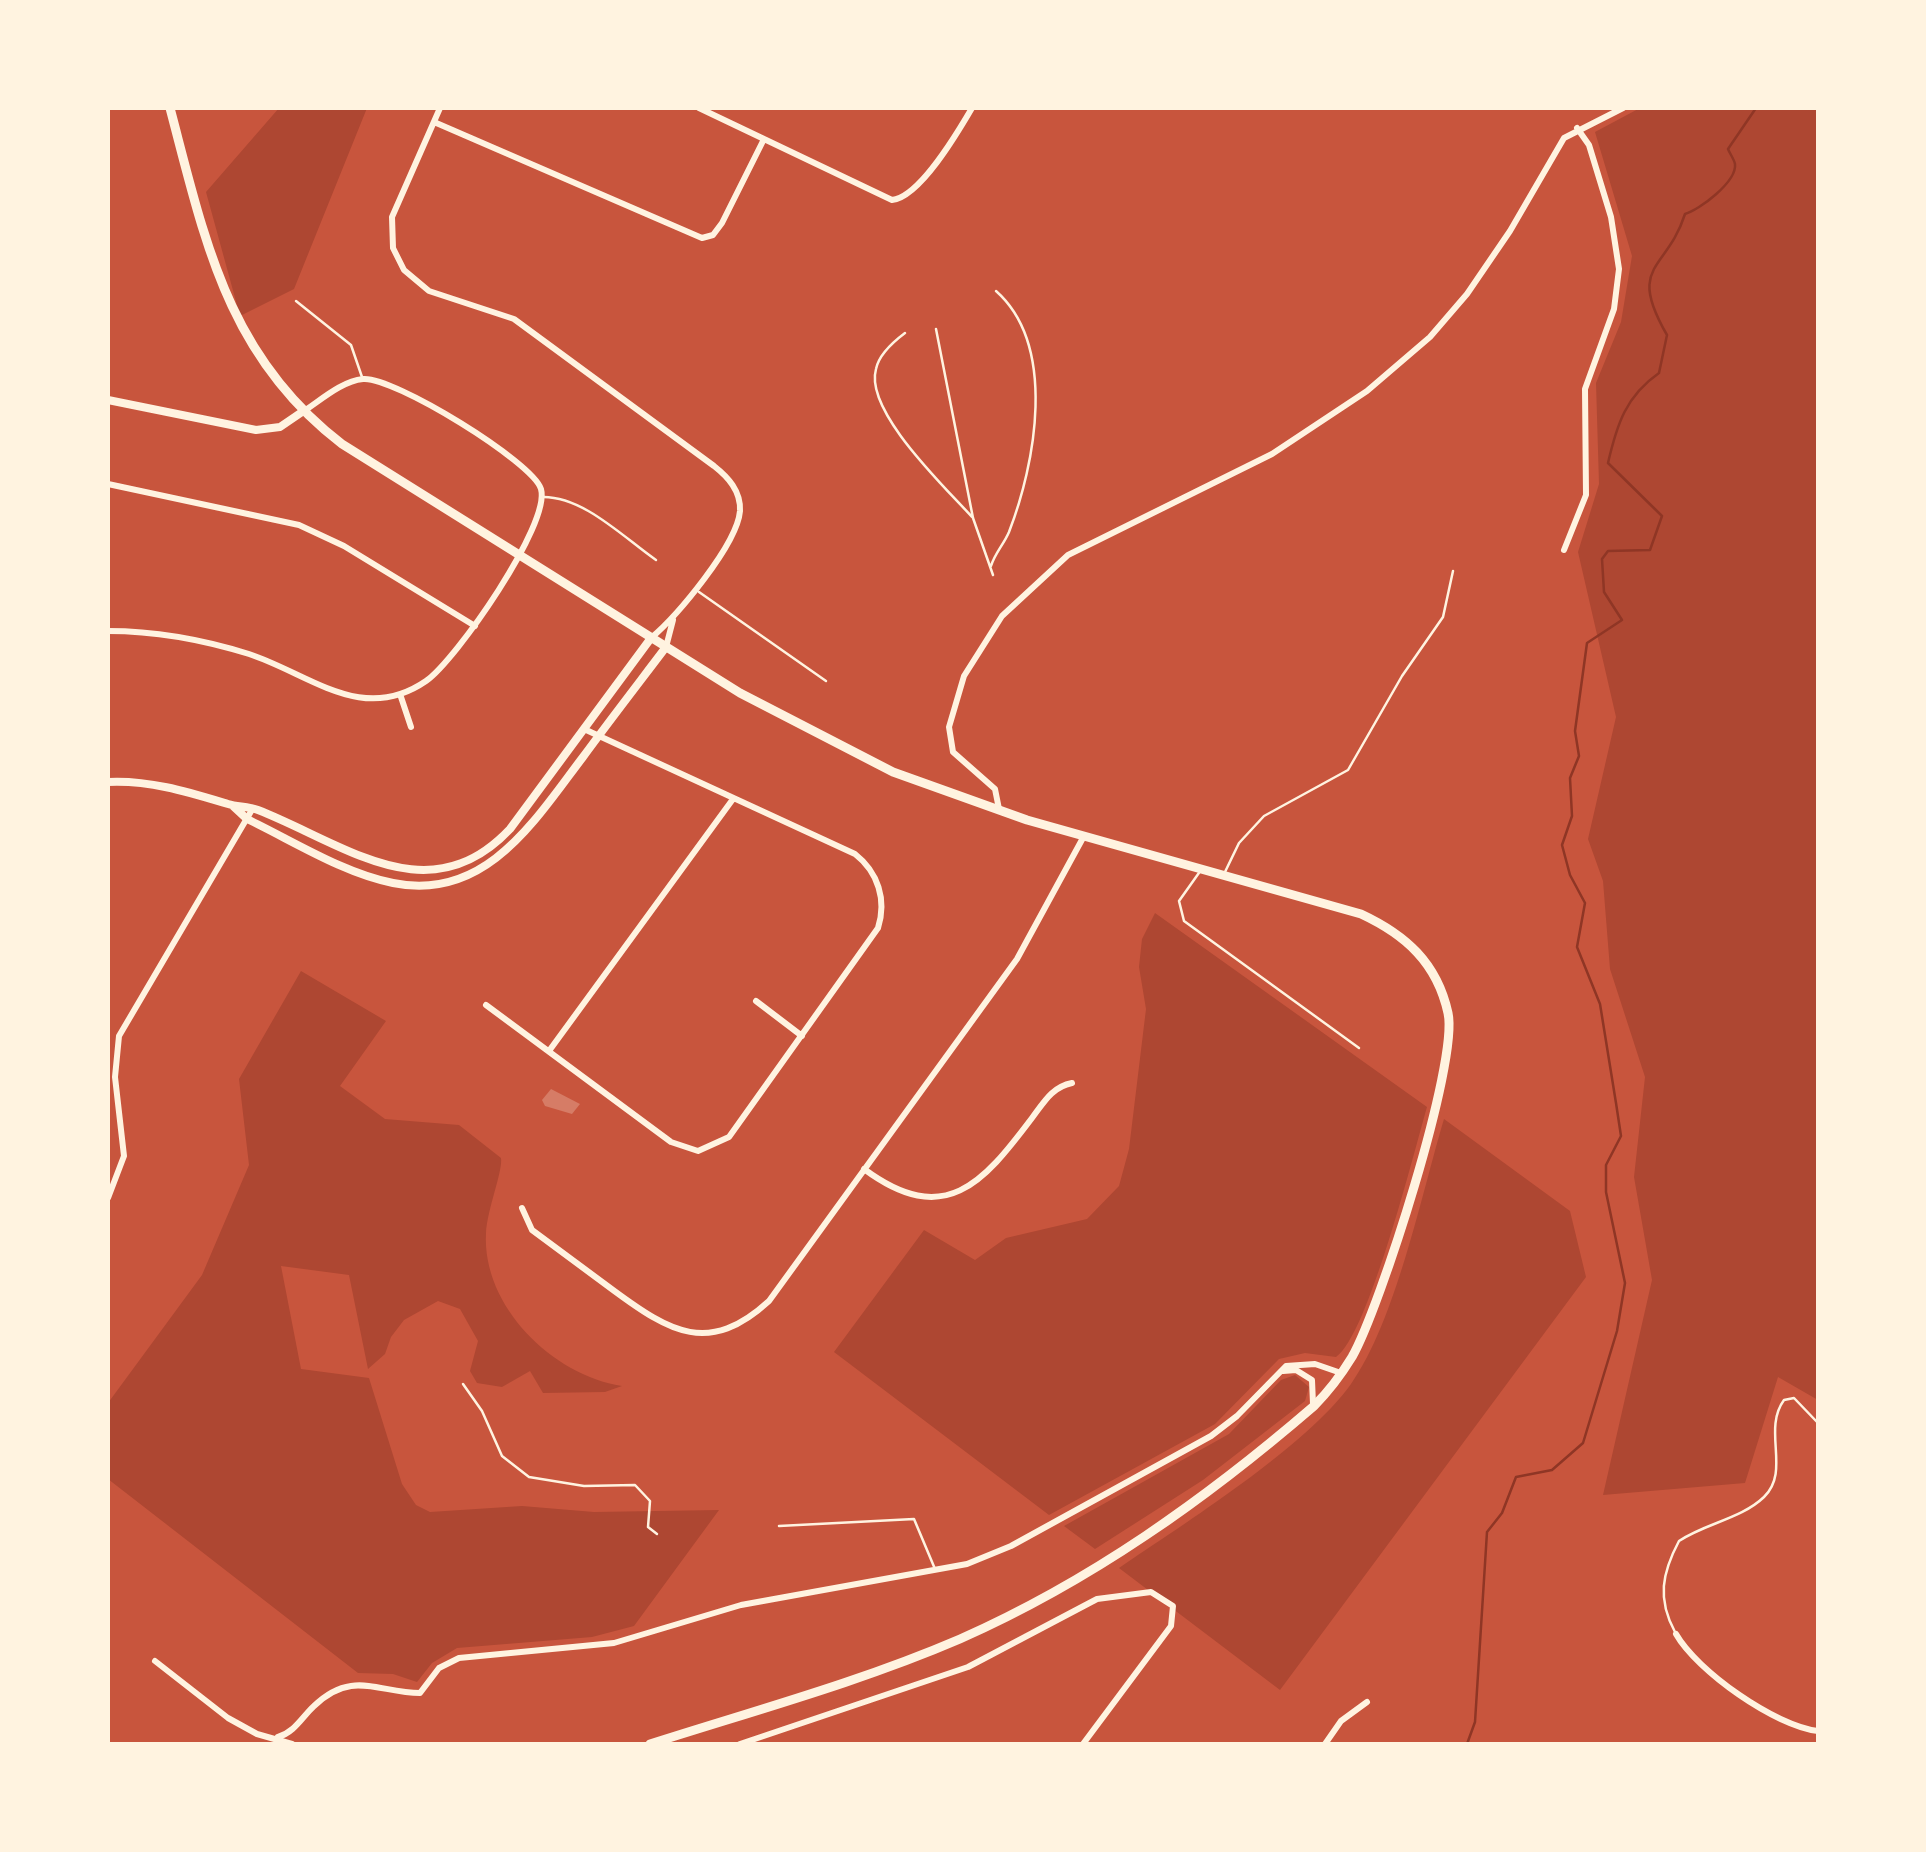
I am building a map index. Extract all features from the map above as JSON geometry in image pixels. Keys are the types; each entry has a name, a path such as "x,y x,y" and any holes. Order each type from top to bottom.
{"main road":[{"path":"170,108 206,243 236,321 256,356 302,412 392,478 666,648 824,740 926,786 999,811 1339,907 1400,935 1432,970 1449,1016 1450,1048 1418,1166 1367,1324 1342,1373 1312,1408 1150,1534 1032,1604 896,1664 650,1744"}],"street":[{"path":"108,782 152,784 252,808 388,867 425,871 458,866 488,850 510,829 651,638 673,619 736,526 740,506 731,482 533,330 494,309 429,291 409,277 396,256 390,232 395,208 440,108"},
{"path":"699,108 882,197 899,200 948,147 972,108"},
{"path":"999,811 998,793 953,752 949,727 964,676 994,625 1068,556 1272,454 1345,408 1407,358 1439,328 1484,272 1559,145 1578,128 1623,108"},
{"path":"434,122 702,238 713,235 722,223 764,139"},
{"path":"1564,550 1586,495 1585,389 1614,309 1619,269 1611,216 1589,146 1578,128"},
{"path":"108,400 256,430 280,427 362,379 382,382 466,428 532,475 542,497 538,516 475,626 449,662 401,697 344,694 254,656 197,639 108,632"},
{"path":"108,484 298,525 344,546 475,626"},
{"path":"233,806 247,819 379,880 416,885 455,880 490,864 522,838 666,648 673,619"},
{"path":"401,697 412,727"},
{"path":"486,1005 671,1142 698,1151 729,1137 873,938 881,918 879,888 870,869 855,854 584,729"},
{"path":"550,1051 733,799"},
{"path":"108,1198 124,1156 114,1077 119,1036 252,808"},
{"path":"522,1208 532,1230 658,1322 690,1333 716,1332 744,1322 769,1301 1017,958 1084,836"},
{"path":"756,1001 802,1036"},
{"path":"864,1169 909,1196 938,1197 960,1192 988,1176 1054,1090 1072,1083"},
{"path":"278,1737 288,1733 333,1692 375,1684 420,1694 439,1668 458,1658 614,1643 704,1614 936,1570 994,1554 1211,1436 1237,1416 1270,1381 1296,1364 1342,1373"},
{"path":"1270,1381 1290,1369 1307,1375 1315,1391 1312,1408"},
{"path":"740,1744 968,1667 1097,1599 1144,1591 1162,1596 1173,1606 1170,1626 1083,1744"},
{"path":"1676,1634 1685,1650 1771,1716 1790,1726 1818,1731"},
{"path":"155,1661 228,1718 260,1735 292,1744"},
{"path":"1325,1744 1342,1721 1367,1702"}],"lane":[{"path":"296,301 351,345 362,379"},
{"path":"542,497 560,498 580,507 656,560"},
{"path":"1224,875 1239,843 1264,816 1348,770 1402,676 1443,617 1453,571"},
{"path":"694,588 826,682"},
{"path":"1202,869 1180,901 1184,921 1359,1048"},
{"path":"1676,1634 1664,1612 1662,1588 1680,1540 1700,1526 1750,1507 1774,1483 1773,1427 1784,1400 1794,1398 1818,1423"},
{"path":"779,1526 914,1519 936,1570"}],"path":[{"path":"991,566 1022,492 1036,431 1036,399 1027,344 1013,310 996,291"},
{"path":"936,328 973,518 993,574"},
{"path":"905,333 876,365 875,385 904,438 973,518"},
{"path":"462,1384 482,1412 502,1456 520,1471 566,1485 634,1485 650,1501 648,1527 657,1534"}],"shaded area":[{"path":"279,108 367,108 294,289 240,316 206,192"},
{"path":"1640,108 1818,108 1818,1400 1778,1377 1745,1483 1603,1495 1652,1280 1634,1177 1645,1077 1610,969 1603,881 1588,839 1616,717 1578,552 1599,484 1596,383 1621,322 1632,256 1595,132"},
{"path":"1155,913 1427,1107 1375,1281 1349,1342 1336,1357 1305,1353 1279,1359 1215,1424 1049,1515 834,1352 924,1230 975,1260 1006,1238 1087,1219 1119,1186 1129,1149 1146,1009 1139,967 1142,939"},
{"path":"301,971 386,1021 340,1086 385,1119 459,1125 501,1158 486,1233 488,1260 509,1311 526,1333 571,1368 622,1386 605,1392 543,1393 530,1371 502,1387 477,1383 470,1371 478,1341 460,1309 438,1301 404,1320 391,1337 385,1354 368,1369 349,1275 281,1266 301,1369 369,1378 402,1484 416,1505 430,1512 522,1506 594,1512 719,1510 634,1626 592,1637 457,1648 432,1663 417,1682 393,1674 358,1673 108,1479 108,1403 202,1275 249,1165 239,1079"},
{"path":"1444,1119 1570,1211 1586,1277 1280,1690 1119,1568 1275,1458 1331,1408 1351,1384 1367,1357 1394,1292"},
{"path":"1295,1375 1309,1387 1305,1401 1203,1480 1095,1549 1064,1526 1229,1434 1281,1380"}],"building":[{"path":"551,1089 580,1104 572,1114 545,1106 542,1100"}],"waterway":[{"path":"1467,1744 1475,1722 1487,1532 1502,1513 1516,1477 1552,1470 1583,1443 1617,1331 1625,1283 1606,1192 1606,1165 1621,1136 1600,1004 1577,947 1585,903 1570,875 1562,845 1572,816 1570,778 1579,756 1575,731 1587,643 1622,620 1604,592 1602,559 1608,551 1650,550 1662,516 1608,463 1624,412 1638,391 1659,373 1667,335 1650,294 1654,269 1685,214 1708,201 1730,179 1735,164 1728,149 1756,108"}]}
